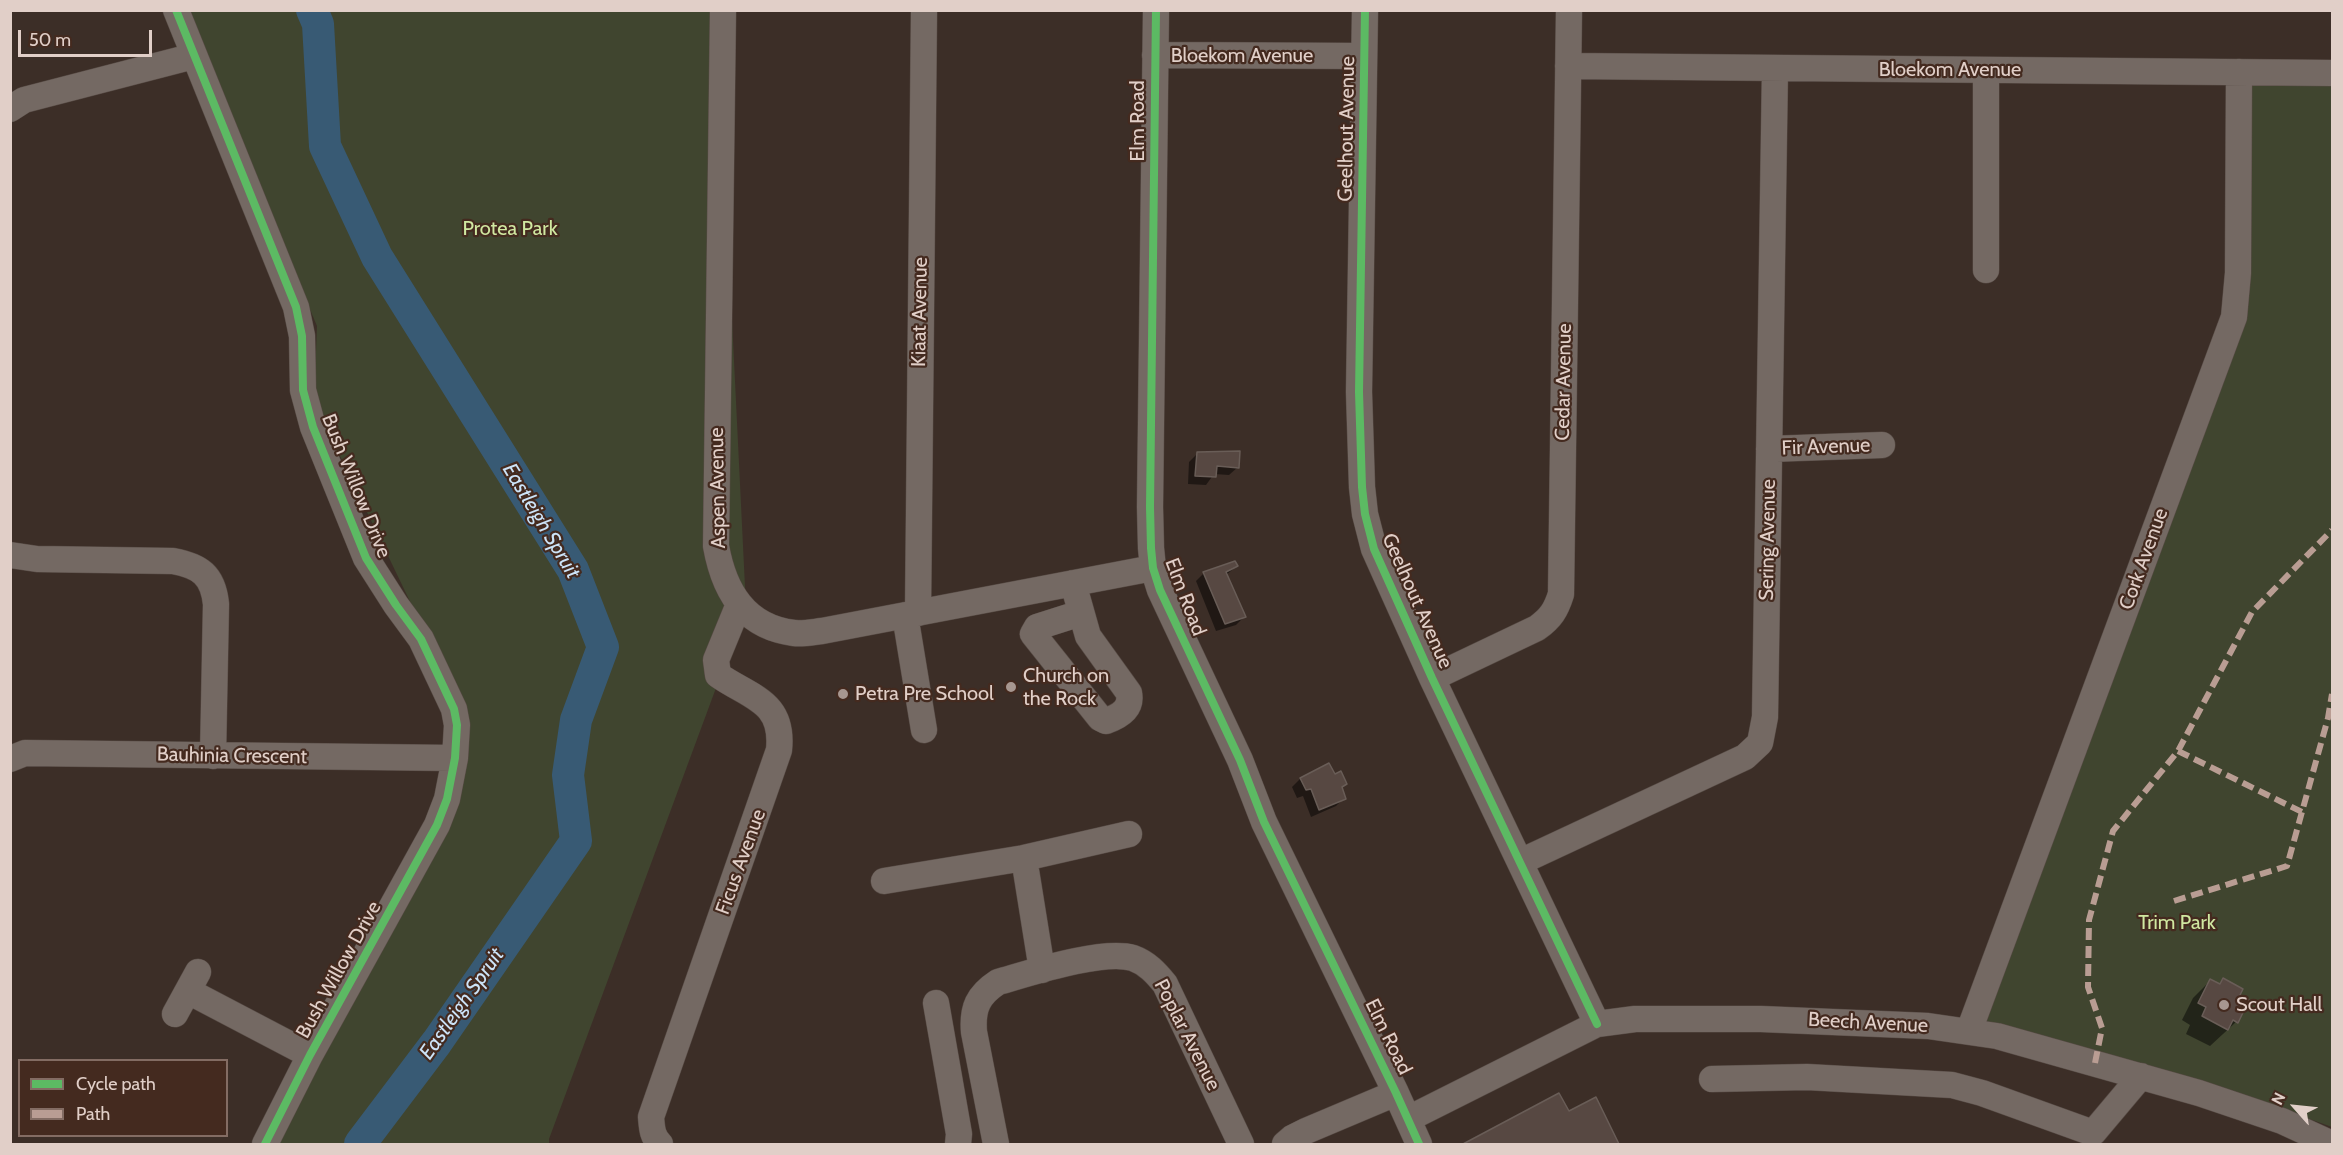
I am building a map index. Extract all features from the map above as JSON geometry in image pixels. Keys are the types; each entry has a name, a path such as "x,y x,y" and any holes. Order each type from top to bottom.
{"street":[{"name":"Bush Willow Drive","path":"176,10 296,307 302,336 303,390 313,427 366,558 421,639 447,691 457,725 455,758 447,799 438,825 310,1055 265,1144"},
{"name":"Aspen Avenue","path":"723,10 716,546 720,570 739,604 744,610 772,628 796,633 822,631 1153,568"},
{"name":"Kiaat Avenue","path":"924,10 911,614 924,730"},
{"name":"Elm Road","path":"1156,10 1150,507 1153,568 1178,630 1239,760 1264,822 1419,1144"},
{"name":"Geelhout Avenue","path":"1365,10 1359,392 1365,514 1374,549 1432,678 1597,1024"},
{"name":"Cedar Avenue","path":"1432,678 1538,628 1550,619 1561,594 1569,10"},
{"name":"Bloekom Avenue","path":"1155,55 1364,56"},
{"path":"10,109 24,100 194,56"},
{"name":"Bloekom Avenue","path":"1568,66 2332,73"},
{"name":"Sering Avenue","path":"1520,862 1745,757 1760,743 1765,717 1775,69"},
{"path":"1986,70 1986,270"},
{"name":"Cork Avenue","path":"1969,1031 2234,316 2238,273 2239,72"},
{"name":"Fir Avenue","path":"1769,449 1882,445"},
{"path":"10,555 38,559 173,561 201,571 209,579 214,590 216,604 213,756"},
{"path":"1073,583 1081,613"},
{"name":"Ficus Avenue","path":"660,1144 655,1139 651,1117 657,1095 779,750 781,735 778,721 771,710 718,675 716,660 739,604"},
{"name":"Bauhinia Crescent","path":"10,759 25,753 455,758"},
{"path":"884,881 1024,858 1129,834"},
{"path":"1024,858 1042,970"},
{"name":"Poplar Avenue","path":"996,1144 974,1032 977,1001 985,990 998,982 1099,957 1121,956 1144,963 1165,984 1240,1144"},
{"path":"175,1014 193,981 310,1055"},
{"path":"936,1003 959,1134 958,1144"},
{"name":"Beech Avenue","path":"1408,1119 1597,1024 1635,1018 1761,1018 1928,1026 1969,1031 2142,1076 2282,1121 2332,1144"},
{"path":"1712,1079 1807,1077 1952,1085 1982,1093 2096,1139 2142,1076"},
{"path":"1285,1144 1306,1131 1396,1093"}],"green space":[{"name":"Protea Park","path":"184,11 717,11 746,607 549,1144 271,1144 453,820 468,722 314,402 317,326"},
{"name":"Trim Park","path":"2332,78 2332,1127 2217,1086 1972,1033 2230,310 2234,79"}],"building":[{"path":"1240,451 1239,468 1217,466 1216,477 1195,476 1197,452"},
{"path":"1235,561 1238,566 1226,572 1246,617 1225,624 1203,572"},
{"path":"1329,763 1335,774 1341,771 1347,784 1342,787 1346,799 1319,810 1311,789 1306,790 1300,778"},
{"name":"Scout Hall","path":"2223,978 2243,989 2240,995 2249,1000 2238,1023 2233,1020 2228,1030 2202,1016 2206,1007 2198,1003 2210,979 2220,984"},
{"path":"1559,1093 1569,1111 1596,1097 1619,1144 1463,1144"}],"waterway":[{"name":"Eastleigh Spruit","path":"312,10 318,24 325,146 377,257 573,570 603,647 576,720 568,775 576,841 437,1042 360,1144"}],"marked path":[{"path":"2095,1063 2102,1028 2088,987 2089,920 2113,831 2178,751 2252,612 2332,530"},
{"path":"2174,901 2287,866 2328,718 2332,694"},
{"path":"2178,751 2302,812"}],"cycle path":[{"path":"176,10 296,307 302,336 303,390 313,427 366,558 421,639 454,709 457,725 455,758 447,799 437,825 310,1055 265,1144"},
{"path":"1156,10 1150,507 1153,568 1160,590 1240,760 1264,822 1419,1144"},
{"path":"1365,10 1359,392 1365,514 1374,549 1432,678 1597,1024"}],"place":[{"name":"Church on the Rock","path":"1011,687"},
{"name":"Petra Pre School","path":"843,694"},
{"name":"Scout Hall","path":"2224,1005"}]}
